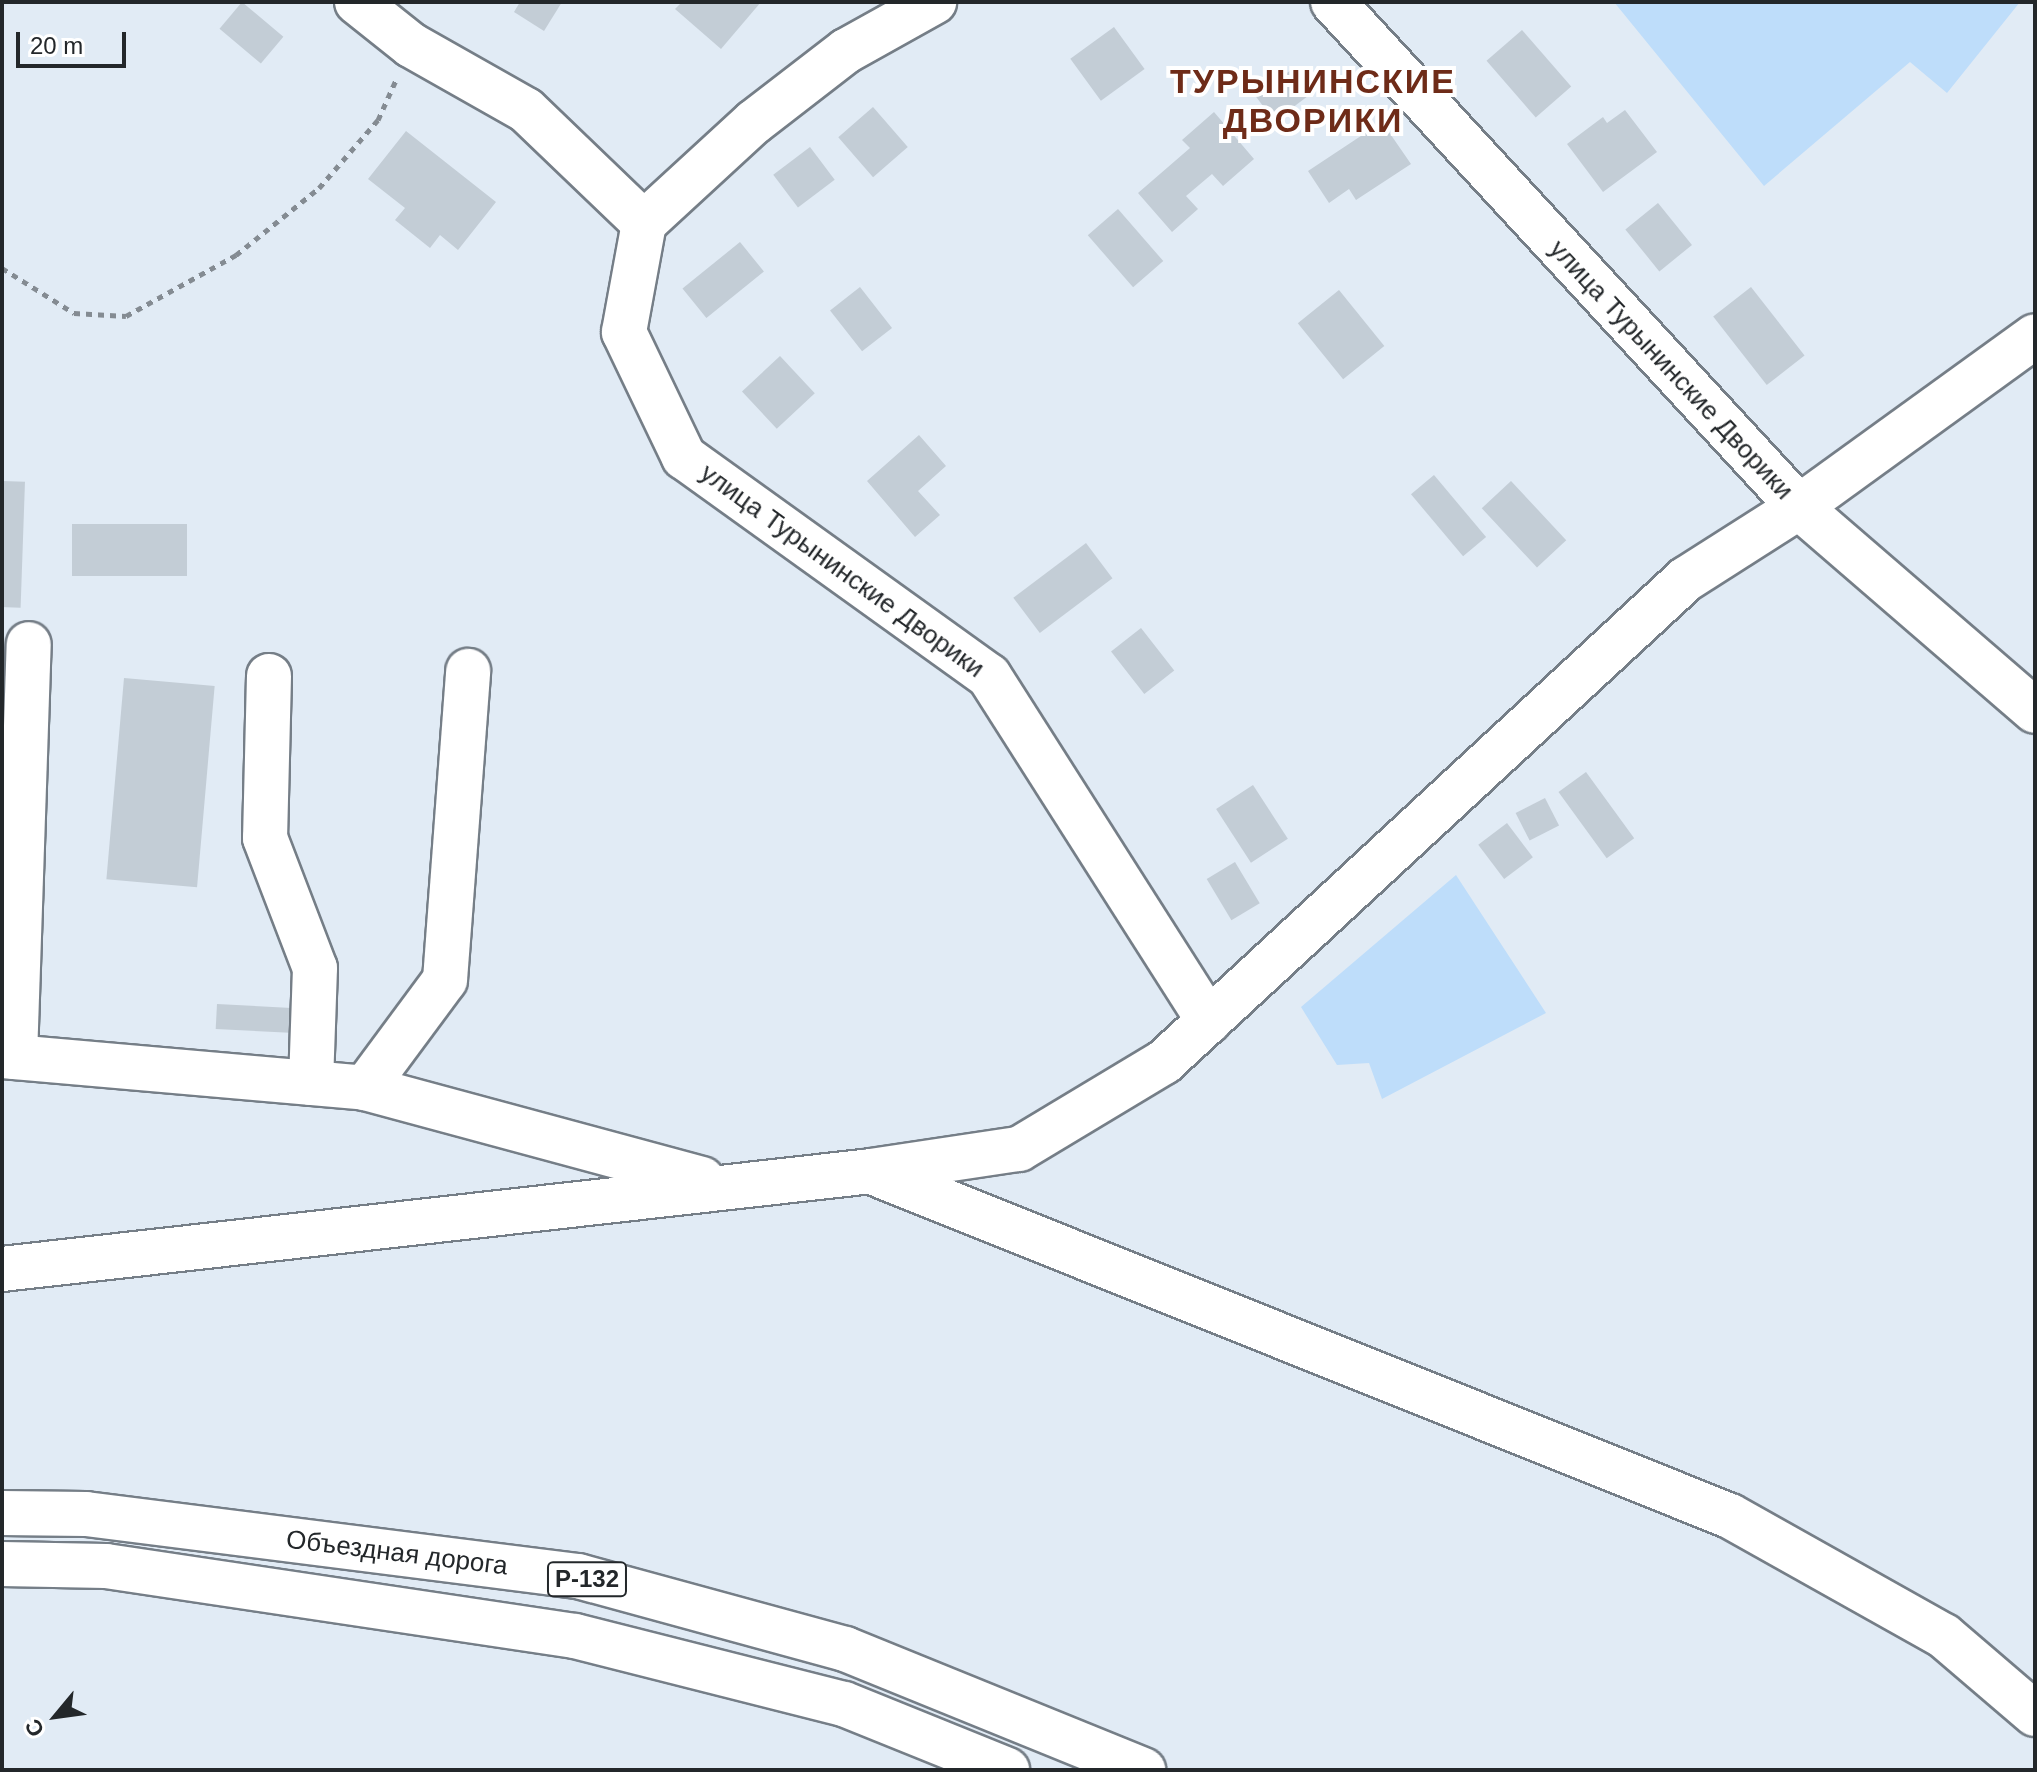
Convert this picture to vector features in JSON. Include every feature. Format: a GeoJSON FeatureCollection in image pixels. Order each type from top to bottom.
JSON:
{"type":"FeatureCollection","features":[{"type":"Feature","properties":{"kind":"main road"},"geometry":{"type":"LineString","coordinates":[[357,2],[411,45],[526,110],[644,223],[754,122],[846,51],[934,2]]}},
{"type":"Feature","properties":{"kind":"main road","name":"улица Турынинские Дворики"},"geometry":{"type":"LineString","coordinates":[[1333,2],[1799,507],[2035,711]]}},
{"type":"Feature","properties":{"kind":"main road","name":"улица Турынинские Дворики"},"geometry":{"type":"LineString","coordinates":[[644,223],[624,332],[684,457],[989,676],[1209,1021]]}},
{"type":"Feature","properties":{"kind":"main road"},"geometry":{"type":"LineString","coordinates":[[2,1269],[871,1171],[1019,1149],[1164,1062],[1686,579],[1799,507],[2035,336]]}},
{"type":"Feature","properties":{"kind":"main road"},"geometry":{"type":"LineString","coordinates":[[29,644],[8,1057],[365,1088],[726,1185]]}},
{"type":"Feature","properties":{"kind":"main road"},"geometry":{"type":"LineString","coordinates":[[365,1088],[445,980],[468,671]]}},
{"type":"Feature","properties":{"kind":"main road"},"geometry":{"type":"LineString","coordinates":[[269,676],[265,838],[315,968],[311,1083]]}},
{"type":"Feature","properties":{"kind":"main road"},"geometry":{"type":"LineString","coordinates":[[871,1171],[1730,1516],[1944,1636],[2035,1714]]}},
{"type":"Feature","properties":{"kind":"main road","name":"Объездная дорога"},"geometry":{"type":"LineString","coordinates":[[2,1513],[86,1514],[578,1576],[845,1649],[1143,1770]]}},
{"type":"Feature","properties":{"kind":"main road","name":"Объездная дорога"},"geometry":{"type":"LineString","coordinates":[[2,1564],[106,1566],[575,1636],[844,1704],[1007,1770]]}},
{"type":"Feature","properties":{"kind":"path"},"geometry":{"type":"LineString","coordinates":[[2,268],[74,313],[126,316],[236,255],[319,188],[378,120],[411,45]]}},
{"type":"Feature","properties":{"kind":"shaded area"},"geometry":{"type":"Polygon","coordinates":[[[1614,2],[2020,2],[1947,93],[1910,62],[1764,186],[1614,2]]]}},
{"type":"Feature","properties":{"kind":"shaded area"},"geometry":{"type":"Polygon","coordinates":[[[1456,875],[1546,1013],[1382,1099],[1369,1063],[1337,1065],[1301,1007],[1456,875]]]}},
{"type":"Feature","properties":{"kind":"building"},"geometry":{"type":"Polygon","coordinates":[[[242,2],[283,37],[261,64],[220,29],[242,2]]]}},
{"type":"Feature","properties":{"kind":"building"},"geometry":{"type":"Polygon","coordinates":[[[520,2],[562,2],[544,31],[514,12],[520,2]]]}},
{"type":"Feature","properties":{"kind":"building"},"geometry":{"type":"Polygon","coordinates":[[[682,2],[761,2],[721,49],[675,9],[682,2]]]}},
{"type":"Feature","properties":{"kind":"building"},"geometry":{"type":"Polygon","coordinates":[[[1114,27],[1145,69],[1101,101],[1070,59],[1114,27]]]}},
{"type":"Feature","properties":{"kind":"building"},"geometry":{"type":"Polygon","coordinates":[[[1522,30],[1571,87],[1536,117],[1487,61],[1522,30]]]}},
{"type":"Feature","properties":{"kind":"building"},"geometry":{"type":"Polygon","coordinates":[[[1291,70],[1310,95],[1275,121],[1256,96],[1291,70]]]}},
{"type":"Feature","properties":{"kind":"building"},"geometry":{"type":"Polygon","coordinates":[[[873,107],[908,147],[873,177],[838,137],[873,107]]]}},
{"type":"Feature","properties":{"kind":"building"},"geometry":{"type":"Polygon","coordinates":[[[1625,110],[1657,152],[1603,192],[1567,144],[1603,117],[1607,123],[1625,110]]]}},
{"type":"Feature","properties":{"kind":"building"},"geometry":{"type":"Polygon","coordinates":[[[1214,112],[1254,159],[1223,186],[1212,174],[1186,196],[1198,209],[1172,232],[1138,193],[1190,148],[1182,140],[1214,112]]]}},
{"type":"Feature","properties":{"kind":"building"},"geometry":{"type":"Polygon","coordinates":[[[1382,122],[1411,164],[1356,200],[1349,189],[1329,203],[1308,171],[1382,122]]]}},
{"type":"Feature","properties":{"kind":"building"},"geometry":{"type":"Polygon","coordinates":[[[406,131],[496,202],[458,250],[440,235],[430,248],[395,220],[405,208],[368,179],[406,131]]]}},
{"type":"Feature","properties":{"kind":"building"},"geometry":{"type":"Polygon","coordinates":[[[810,147],[835,180],[798,207],[773,175],[810,147]]]}},
{"type":"Feature","properties":{"kind":"building"},"geometry":{"type":"Polygon","coordinates":[[[1658,203],[1692,245],[1659,271],[1625,229],[1658,203]]]}},
{"type":"Feature","properties":{"kind":"building"},"geometry":{"type":"Polygon","coordinates":[[[1118,209],[1163,261],[1133,287],[1088,235],[1118,209]]]}},
{"type":"Feature","properties":{"kind":"building"},"geometry":{"type":"Polygon","coordinates":[[[740,242],[764,272],[706,318],[682,289],[740,242]]]}},
{"type":"Feature","properties":{"kind":"building"},"geometry":{"type":"Polygon","coordinates":[[[860,287],[892,328],[862,351],[830,310],[860,287]]]}},
{"type":"Feature","properties":{"kind":"building"},"geometry":{"type":"Polygon","coordinates":[[[1751,287],[1805,356],[1767,385],[1713,317],[1751,287]]]}},
{"type":"Feature","properties":{"kind":"building"},"geometry":{"type":"Polygon","coordinates":[[[1339,290],[1384,346],[1343,379],[1298,323],[1339,290]]]}},
{"type":"Feature","properties":{"kind":"building"},"geometry":{"type":"Polygon","coordinates":[[[780,356],[815,393],[777,429],[742,391],[780,356]]]}},
{"type":"Feature","properties":{"kind":"building"},"geometry":{"type":"Polygon","coordinates":[[[919,435],[946,466],[918,491],[940,515],[915,537],[867,481],[919,435]]]}},
{"type":"Feature","properties":{"kind":"building"},"geometry":{"type":"Polygon","coordinates":[[[1434,475],[1486,537],[1463,556],[1411,494],[1434,475]]]}},
{"type":"Feature","properties":{"kind":"building"},"geometry":{"type":"Polygon","coordinates":[[[2,481],[25,482],[21,608],[2,607],[2,481]]]}},
{"type":"Feature","properties":{"kind":"building"},"geometry":{"type":"Polygon","coordinates":[[[1511,481],[1566,540],[1537,568],[1482,508],[1511,481]]]}},
{"type":"Feature","properties":{"kind":"building"},"geometry":{"type":"Polygon","coordinates":[[[72,524],[187,524],[187,576],[72,576],[72,524]]]}},
{"type":"Feature","properties":{"kind":"building"},"geometry":{"type":"Polygon","coordinates":[[[1086,543],[1112,578],[1040,633],[1013,598],[1086,543]]]}},
{"type":"Feature","properties":{"kind":"building"},"geometry":{"type":"Polygon","coordinates":[[[1141,628],[1174,671],[1144,694],[1111,651],[1141,628]]]}},
{"type":"Feature","properties":{"kind":"building"},"geometry":{"type":"Polygon","coordinates":[[[124,678],[215,686],[197,887],[106,879],[124,678]]]}},
{"type":"Feature","properties":{"kind":"building"},"geometry":{"type":"Polygon","coordinates":[[[1586,772],[1634,838],[1607,858],[1558,792],[1586,772]]]}},
{"type":"Feature","properties":{"kind":"building"},"geometry":{"type":"Polygon","coordinates":[[[1253,785],[1288,839],[1251,863],[1216,809],[1253,785]]]}},
{"type":"Feature","properties":{"kind":"building"},"geometry":{"type":"Polygon","coordinates":[[[1545,798],[1559,826],[1530,841],[1516,813],[1545,798]]]}},
{"type":"Feature","properties":{"kind":"building"},"geometry":{"type":"Polygon","coordinates":[[[1507,823],[1533,857],[1504,879],[1478,845],[1507,823]]]}},
{"type":"Feature","properties":{"kind":"building"},"geometry":{"type":"Polygon","coordinates":[[[1235,862],[1260,903],[1231,920],[1207,879],[1235,862]]]}},
{"type":"Feature","properties":{"kind":"building"},"geometry":{"type":"Polygon","coordinates":[[[217,1004],[301,1008],[300,1033],[216,1029],[217,1004]]]}},
{"type":"Feature","properties":{"kind":"district","name":"ТУРЫНИНСКИЕ ДВОРИКИ"},"geometry":{"type":"Point","coordinates":[1313,100]}}]}
